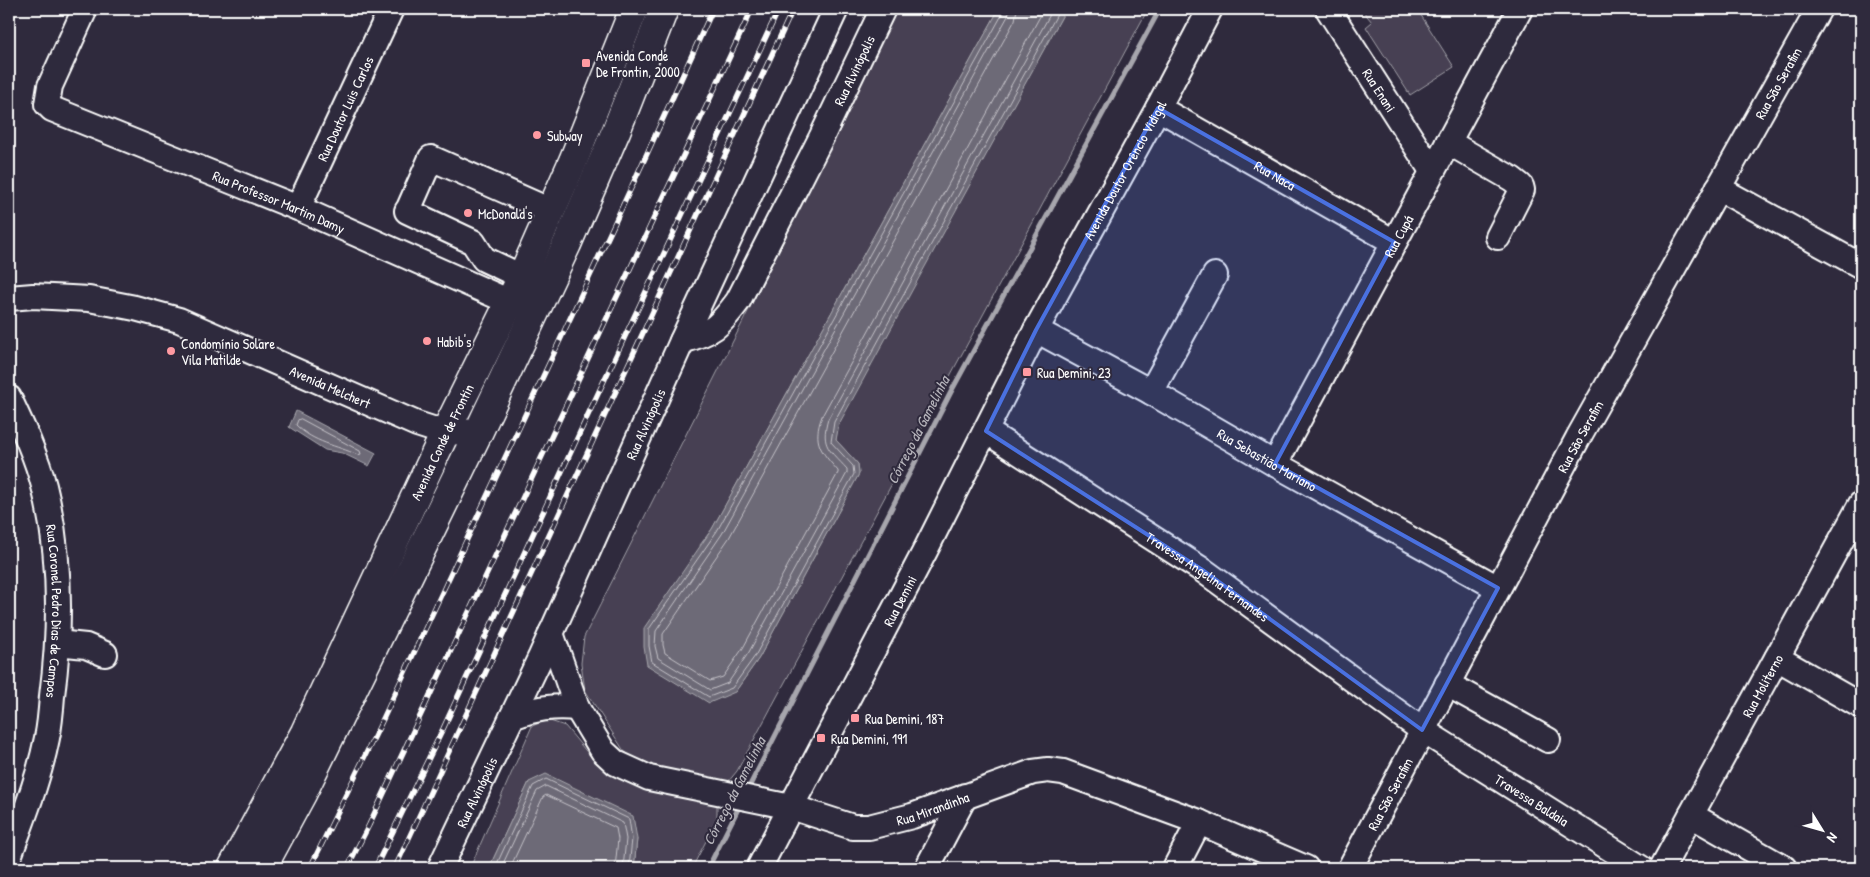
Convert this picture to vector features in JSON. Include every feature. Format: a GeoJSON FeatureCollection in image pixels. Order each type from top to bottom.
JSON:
{"type":"FeatureCollection","features":[{"type":"Feature","properties":{"kind":"highway","name":"Avenida Conde de Frontin"},"geometry":{"type":"LineString","coordinates":[[232,868],[305,732],[445,433],[522,277],[552,211],[634,9]]}},
{"type":"Feature","properties":{"kind":"highway","name":"Avenida Conde de Frontin"},"geometry":{"type":"LineString","coordinates":[[262,868],[302,794],[479,431],[567,244],[616,131],[664,9]]}},
{"type":"Feature","properties":{"kind":"street","name":"Rua Professor Martim Damy"},"geometry":{"type":"LineString","coordinates":[[86,9],[50,86],[48,104],[60,114],[298,208],[510,302]]}},
{"type":"Feature","properties":{"kind":"street","name":"Rua Doutor Luis Carlos"},"geometry":{"type":"LineString","coordinates":[[298,208],[391,9]]}},
{"type":"Feature","properties":{"kind":"street"},"geometry":{"type":"LineString","coordinates":[[682,341],[836,9]]}},
{"type":"Feature","properties":{"kind":"street","name":"Rua Alvinópolis"},"geometry":{"type":"LineString","coordinates":[[440,868],[551,633],[682,341],[707,334],[724,320],[738,301],[822,138],[883,9]]}},
{"type":"Feature","properties":{"kind":"street","name":"Avenida Doutor Orêncio Vidigal"},"geometry":{"type":"LineString","coordinates":[[1036,330],[1210,9]]}},
{"type":"Feature","properties":{"kind":"street","name":"Rua Enani"},"geometry":{"type":"LineString","coordinates":[[1328,9],[1432,171]]}},
{"type":"Feature","properties":{"kind":"street","name":"Rua Cupá"},"geometry":{"type":"LineString","coordinates":[[1274,464],[1520,9]]}},
{"type":"Feature","properties":{"kind":"street","name":"Rua São Serafim"},"geometry":{"type":"LineString","coordinates":[[1350,868],[1578,438],[1819,9]]}},
{"type":"Feature","properties":{"kind":"street","name":"Rua Naca"},"geometry":{"type":"LineString","coordinates":[[1158,108],[1394,242]]}},
{"type":"Feature","properties":{"kind":"street"},"geometry":{"type":"LineString","coordinates":[[1448,142],[1521,186],[1522,190],[1498,237]]}},
{"type":"Feature","properties":{"kind":"street"},"geometry":{"type":"LineString","coordinates":[[522,277],[484,259],[473,242],[407,212],[431,158],[552,211]]}},
{"type":"Feature","properties":{"kind":"street"},"geometry":{"type":"LineString","coordinates":[[1718,188],[1861,266]]}},
{"type":"Feature","properties":{"kind":"street"},"geometry":{"type":"LineString","coordinates":[[1151,392],[1215,275]]}},
{"type":"Feature","properties":{"kind":"street","name":"Avenida Melchert"},"geometry":{"type":"LineString","coordinates":[[9,298],[33,296],[89,299],[135,308],[179,320],[417,424],[445,433],[479,431]]}},
{"type":"Feature","properties":{"kind":"street","name":"Rua Sebastião Mariano"},"geometry":{"type":"LineString","coordinates":[[1036,330],[1151,392],[1274,464],[1498,588]]}},
{"type":"Feature","properties":{"kind":"street","name":"Rua Demini"},"geometry":{"type":"LineString","coordinates":[[760,868],[986,431],[1036,330]]}},
{"type":"Feature","properties":{"kind":"street","name":"Rua Coronel Pedro Dias de Campos"},"geometry":{"type":"LineString","coordinates":[[9,398],[32,450],[44,486],[55,546],[59,609],[55,675],[47,738],[32,794],[9,857]]}},
{"type":"Feature","properties":{"kind":"street","name":"Travessa Angelina Fernandes"},"geometry":{"type":"LineString","coordinates":[[986,431],[1204,572],[1422,730]]}},
{"type":"Feature","properties":{"kind":"street","name":"Rua Moliterno"},"geometry":{"type":"LineString","coordinates":[[1662,868],[1777,658],[1859,514]]}},
{"type":"Feature","properties":{"kind":"street","name":"Rua Mirandinha"},"geometry":{"type":"LineString","coordinates":[[551,633],[577,708],[603,751],[616,763],[649,778],[791,807],[853,827],[869,827],[912,816],[1032,772],[1048,770],[1078,776],[1199,822],[1306,868]]}},
{"type":"Feature","properties":{"kind":"street"},"geometry":{"type":"LineString","coordinates":[[57,643],[86,646],[105,654]]}},
{"type":"Feature","properties":{"kind":"street"},"geometry":{"type":"LineString","coordinates":[[1777,658],[1861,706]]}},
{"type":"Feature","properties":{"kind":"street"},"geometry":{"type":"LineString","coordinates":[[1446,684],[1548,740]]}},
{"type":"Feature","properties":{"kind":"street"},"geometry":{"type":"LineString","coordinates":[[512,717],[538,708],[553,706],[577,708]]}},
{"type":"Feature","properties":{"kind":"street","name":"Travessa Baldaia"},"geometry":{"type":"LineString","coordinates":[[1422,730],[1641,868]]}},
{"type":"Feature","properties":{"kind":"street"},"geometry":{"type":"LineString","coordinates":[[927,868],[964,796]]}},
{"type":"Feature","properties":{"kind":"street"},"geometry":{"type":"LineString","coordinates":[[1691,815],[1784,868]]}},
{"type":"Feature","properties":{"kind":"street"},"geometry":{"type":"LineString","coordinates":[[1175,868],[1199,822]]}},
{"type":"Feature","properties":{"kind":"highlighted area"},"geometry":{"type":"Polygon","coordinates":[[[1158,108],[1394,242],[1275,464],[1498,588],[1422,730],[1204,571],[986,431],[1036,330],[1158,108]]]}},
{"type":"Feature","properties":{"kind":"shaded area"},"geometry":{"type":"Polygon","coordinates":[[[896,9],[999,9],[712,529],[700,545],[735,692],[759,658],[859,474],[858,464],[836,440],[838,424],[1066,9],[1148,9],[737,771],[728,782],[642,764],[624,751],[585,690],[581,663],[584,637],[795,218],[896,9]]]}},
{"type":"Feature","properties":{"kind":"shaded area"},"geometry":{"type":"Polygon","coordinates":[[[1364,9],[1417,9],[1454,67],[1410,95],[1366,27],[1372,22],[1363,11],[1364,9]]]}},
{"type":"Feature","properties":{"kind":"shaded area"},"geometry":{"type":"Polygon","coordinates":[[[547,720],[565,726],[596,763],[626,782],[649,791],[717,802],[717,820],[692,868],[634,868],[637,839],[529,782],[489,868],[470,868],[532,726],[547,720]]]}},
{"type":"Feature","properties":{"kind":"water"},"geometry":{"type":"Polygon","coordinates":[[[999,9],[1066,9],[839,424],[836,440],[858,464],[859,474],[759,658],[735,692],[709,703],[647,665],[644,647],[644,628],[712,529],[999,9]]]}},
{"type":"Feature","properties":{"kind":"water"},"geometry":{"type":"Polygon","coordinates":[[[296,411],[376,453],[369,466],[342,453],[325,450],[289,427],[296,411]]]}},
{"type":"Feature","properties":{"kind":"water"},"geometry":{"type":"Polygon","coordinates":[[[546,774],[633,816],[637,839],[634,868],[489,868],[529,782],[546,774]]]}},
{"type":"Feature","properties":{"kind":"waterway","name":"Córrego da Gamelinha"},"geometry":{"type":"LineString","coordinates":[[747,791],[952,390],[1160,9]]}},
{"type":"Feature","properties":{"kind":"waterway","name":"Córrego da Gamelinha"},"geometry":{"type":"LineString","coordinates":[[708,868],[741,803]]}},
{"type":"Feature","properties":{"kind":"railway"},"geometry":{"type":"LineString","coordinates":[[310,868],[383,719],[713,9]]}},
{"type":"Feature","properties":{"kind":"railway"},"geometry":{"type":"LineString","coordinates":[[347,868],[369,825],[752,9]]}},
{"type":"Feature","properties":{"kind":"railway"},"geometry":{"type":"LineString","coordinates":[[375,868],[443,729],[779,9]]}},
{"type":"Feature","properties":{"kind":"railway"},"geometry":{"type":"LineString","coordinates":[[395,868],[793,9]]}},
{"type":"Feature","properties":{"kind":"place","name":"Avenida Conde De Frontin, 2000"},"geometry":{"type":"Point","coordinates":[586,63]}},
{"type":"Feature","properties":{"kind":"place","name":"Subway"},"geometry":{"type":"Point","coordinates":[537,135]}},
{"type":"Feature","properties":{"kind":"place","name":"McDonald's"},"geometry":{"type":"Point","coordinates":[468,213]}},
{"type":"Feature","properties":{"kind":"place","name":"Habib's"},"geometry":{"type":"Point","coordinates":[427,341]}},
{"type":"Feature","properties":{"kind":"place","name":"Condomínio Solare Vila Matilde"},"geometry":{"type":"Point","coordinates":[171,351]}},
{"type":"Feature","properties":{"kind":"place","name":"Rua Demini, 23"},"geometry":{"type":"Point","coordinates":[1027,372]}},
{"type":"Feature","properties":{"kind":"place","name":"Rua Demini, 187"},"geometry":{"type":"Point","coordinates":[855,718]}},
{"type":"Feature","properties":{"kind":"place","name":"Rua Demini, 191"},"geometry":{"type":"Point","coordinates":[821,738]}}]}
